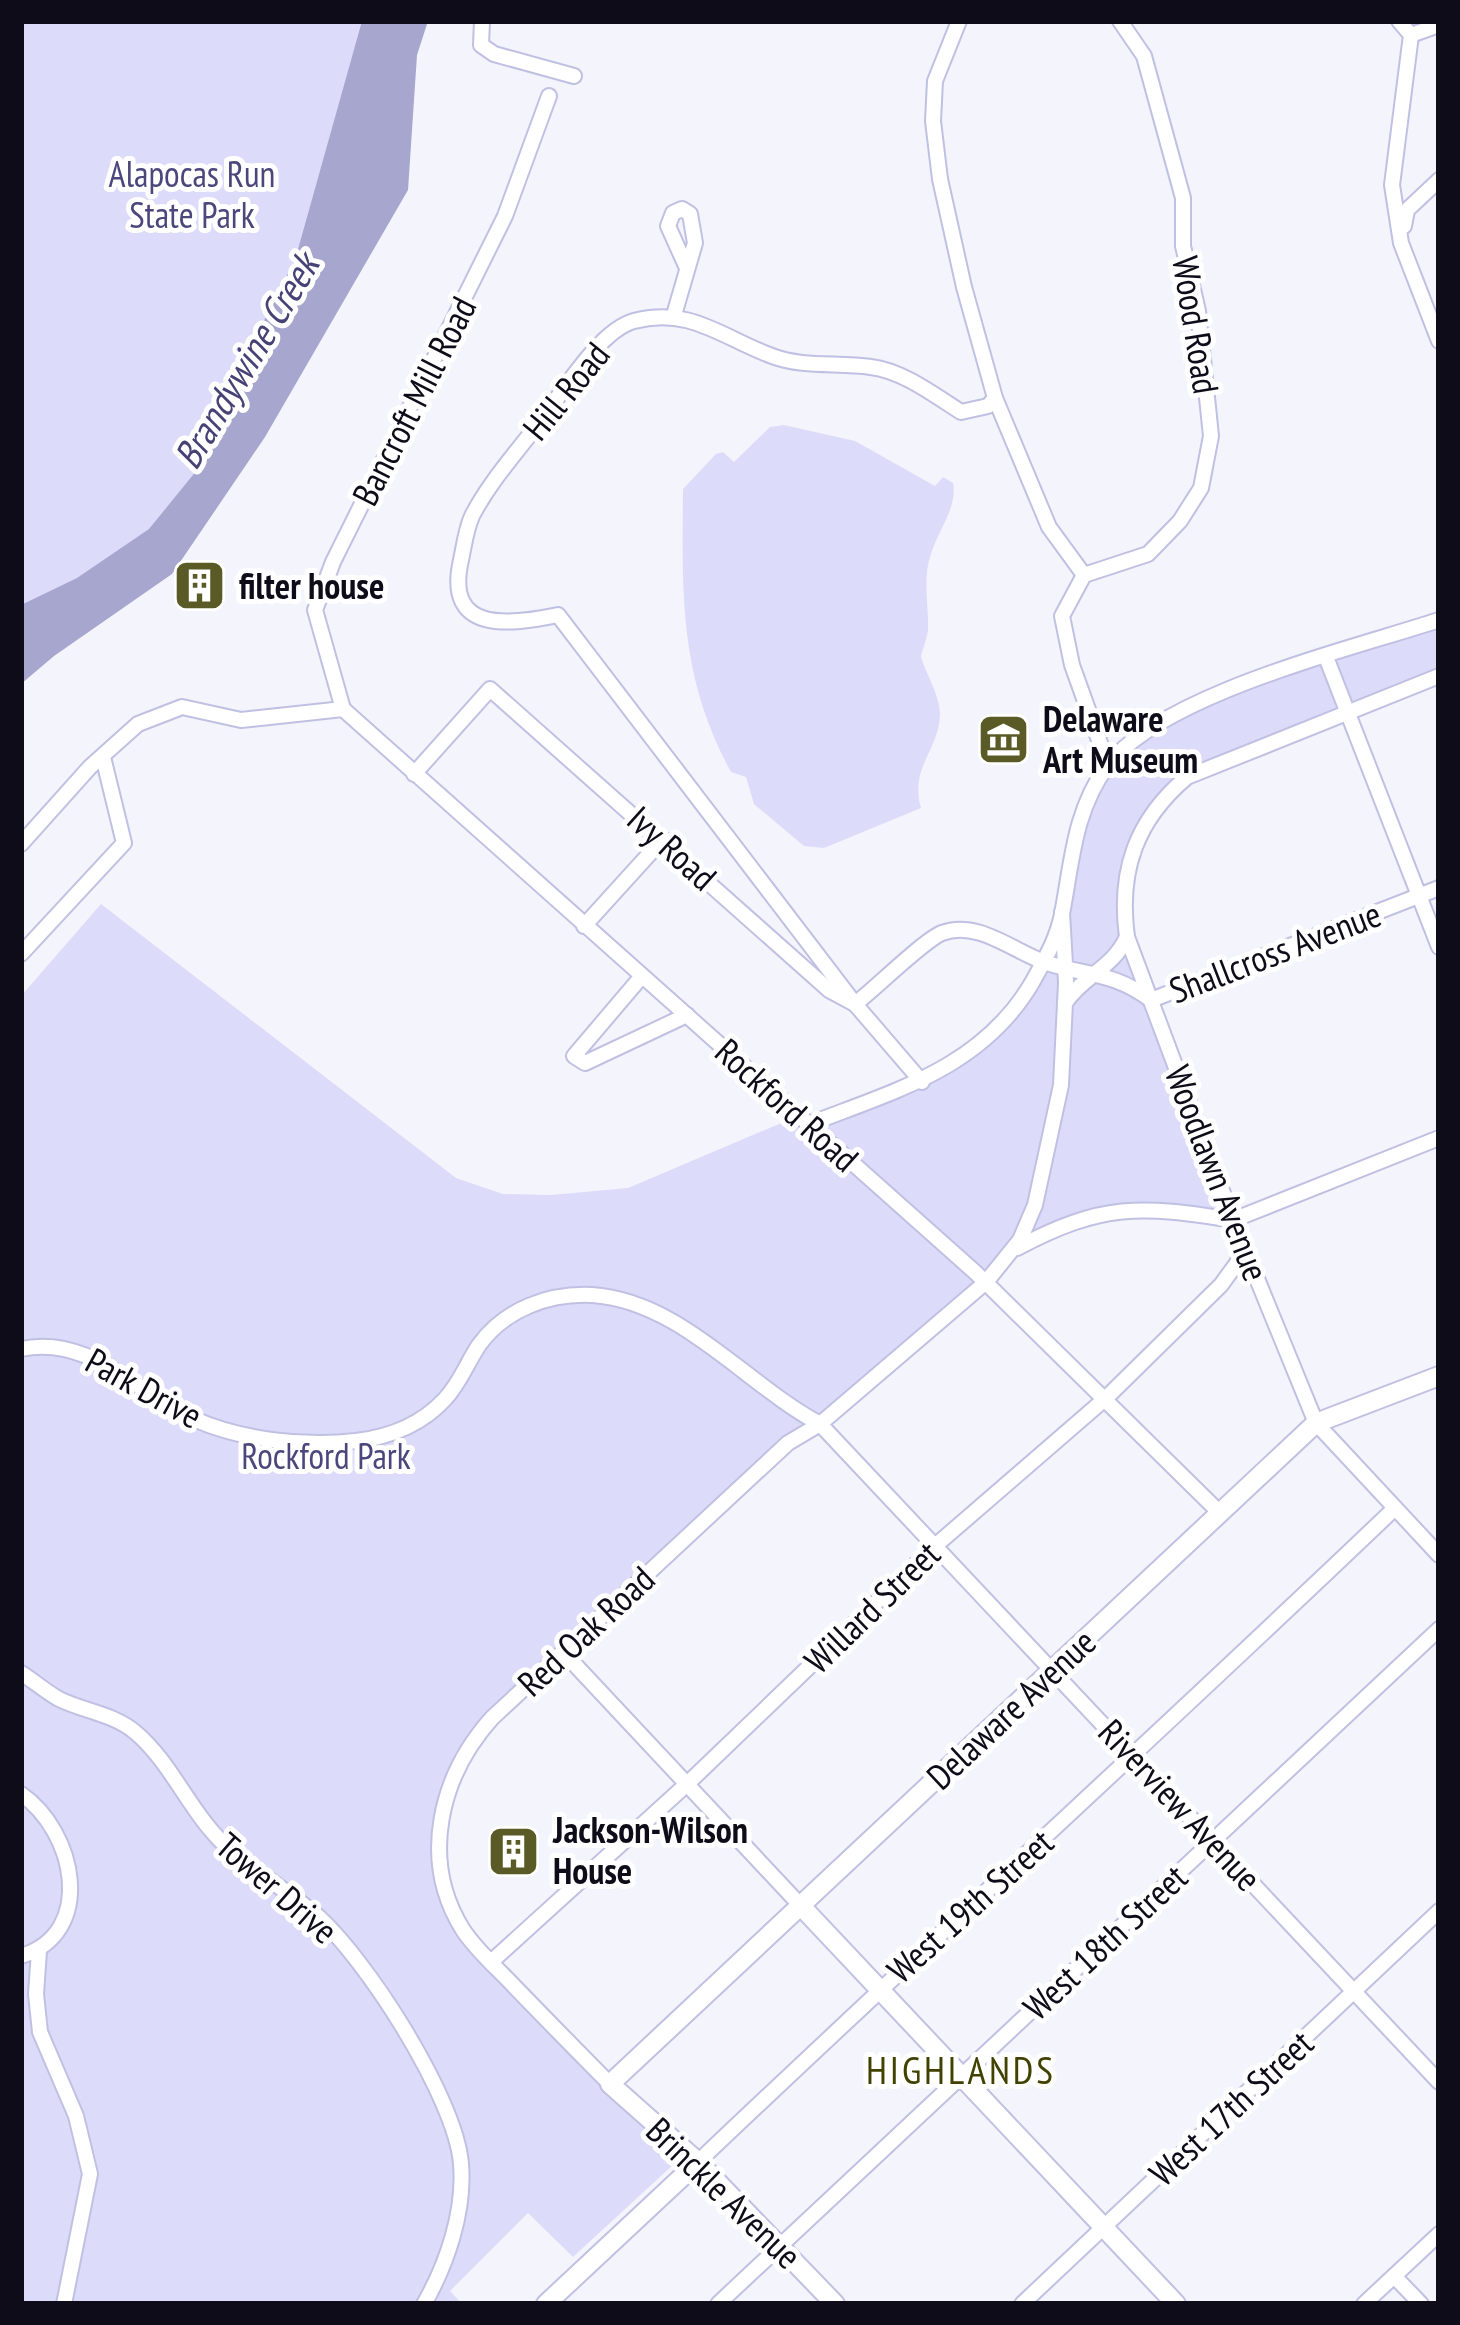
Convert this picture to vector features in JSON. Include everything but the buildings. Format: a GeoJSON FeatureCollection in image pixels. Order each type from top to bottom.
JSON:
{"type":"FeatureCollection","features":[{"type":"Feature","properties":{"kind":"street"},"geometry":{"type":"LineString","coordinates":[[482,21],[481,45],[494,54],[574,76]]}},
{"type":"Feature","properties":{"kind":"street"},"geometry":{"type":"LineString","coordinates":[[959,21],[935,81],[933,121],[940,179],[994,398],[1049,527],[1084,574],[1062,616],[1072,665],[1108,765]]}},
{"type":"Feature","properties":{"kind":"street","name":"Wood Road"},"geometry":{"type":"LineString","coordinates":[[1084,574],[1148,554],[1180,521],[1201,488],[1211,436],[1198,311],[1183,246],[1183,198],[1144,56],[1120,21]]}},
{"type":"Feature","properties":{"kind":"street"},"geometry":{"type":"LineString","coordinates":[[1399,21],[1411,35],[1392,185],[1401,243],[1439,341]]}},
{"type":"Feature","properties":{"kind":"street"},"geometry":{"type":"LineString","coordinates":[[1411,35],[1439,25]]}},
{"type":"Feature","properties":{"kind":"street","name":"Bancroft Mill Road"},"geometry":{"type":"LineString","coordinates":[[344,709],[315,610],[333,562],[505,216],[549,96]]}},
{"type":"Feature","properties":{"kind":"street"},"geometry":{"type":"LineString","coordinates":[[1401,243],[1407,210],[1439,180]]}},
{"type":"Feature","properties":{"kind":"street"},"geometry":{"type":"LineString","coordinates":[[686,266],[674,316],[711,326],[772,356],[800,363],[874,367],[961,412],[988,406],[994,398]]}},
{"type":"Feature","properties":{"kind":"street","name":"Hill Road"},"geometry":{"type":"LineString","coordinates":[[674,316],[628,322],[589,358],[486,492],[470,521],[458,574],[460,596],[472,614],[500,624],[558,615],[855,1004]]}},
{"type":"Feature","properties":{"kind":"street"},"geometry":{"type":"LineString","coordinates":[[807,1125],[922,1082],[993,1033],[1028,989],[1056,938],[1079,819],[1108,765],[1164,718],[1223,692],[1439,620]]}},
{"type":"Feature","properties":{"kind":"street"},"geometry":{"type":"LineString","coordinates":[[1326,657],[1439,946]]}},
{"type":"Feature","properties":{"kind":"street","name":"Woodlawn Avenue"},"geometry":{"type":"LineString","coordinates":[[1439,676],[1202,770],[1159,803],[1138,834],[1124,882],[1126,937],[1316,1424],[1439,1556]]}},
{"type":"Feature","properties":{"kind":"street","name":"Ivy Road"},"geometry":{"type":"LineString","coordinates":[[415,774],[490,689],[829,990],[855,1004]]}},
{"type":"Feature","properties":{"kind":"street"},"geometry":{"type":"LineString","coordinates":[[21,844],[138,724],[182,707],[241,720],[344,709]]}},
{"type":"Feature","properties":{"kind":"street","name":"Rockford Road"},"geometry":{"type":"LineString","coordinates":[[344,709],[986,1282],[1220,1514]]}},
{"type":"Feature","properties":{"kind":"street"},"geometry":{"type":"LineString","coordinates":[[21,954],[124,843],[103,757]]}},
{"type":"Feature","properties":{"kind":"street"},"geometry":{"type":"LineString","coordinates":[[584,926],[663,839]]}},
{"type":"Feature","properties":{"kind":"street","name":"Shallcross Avenue"},"geometry":{"type":"LineString","coordinates":[[855,1004],[938,934],[958,928],[1044,962],[1115,977],[1151,1000],[1439,888]]}},
{"type":"Feature","properties":{"kind":"street","name":"Red Oak Road"},"geometry":{"type":"LineString","coordinates":[[610,2084],[465,1933],[445,1887],[440,1834],[444,1799],[458,1764],[481,1730],[788,1443],[820,1424],[986,1282],[1012,1251],[1035,1204],[1052,1140],[1065,1004],[1062,912]]}},
{"type":"Feature","properties":{"kind":"street"},"geometry":{"type":"LineString","coordinates":[[1065,1004],[1075,989],[1113,962],[1126,937]]}},
{"type":"Feature","properties":{"kind":"street"},"geometry":{"type":"LineString","coordinates":[[642,976],[574,1056],[585,1063],[687,1015]]}},
{"type":"Feature","properties":{"kind":"street"},"geometry":{"type":"LineString","coordinates":[[855,1004],[922,1082]]}},
{"type":"Feature","properties":{"kind":"street"},"geometry":{"type":"LineString","coordinates":[[1233,1220],[1439,1138]]}},
{"type":"Feature","properties":{"kind":"street","name":"Red Oak Road"},"geometry":{"type":"LineString","coordinates":[[1012,1251],[1076,1220],[1113,1210],[1179,1211],[1233,1220]]}},
{"type":"Feature","properties":{"kind":"street","name":"Willard Street"},"geometry":{"type":"LineString","coordinates":[[491,1962],[687,1784],[935,1546],[1106,1398],[1221,1285],[1244,1246]]}},
{"type":"Feature","properties":{"kind":"street","name":"Park Drive"},"geometry":{"type":"LineString","coordinates":[[21,1349],[57,1346],[90,1355],[185,1414],[213,1426],[297,1442],[350,1442],[400,1430],[438,1406],[457,1385],[480,1345],[505,1319],[553,1298],[590,1295],[657,1312],[783,1404],[820,1424]]}},
{"type":"Feature","properties":{"kind":"street","name":"Delaware Avenue"},"geometry":{"type":"LineString","coordinates":[[610,2084],[1316,1424],[1439,1376]]}},
{"type":"Feature","properties":{"kind":"street","name":"Riverview Avenue"},"geometry":{"type":"LineString","coordinates":[[820,1424],[1439,2082]]}},
{"type":"Feature","properties":{"kind":"street","name":"West 19th Street"},"geometry":{"type":"LineString","coordinates":[[546,2304],[1135,1757],[1395,1508]]}},
{"type":"Feature","properties":{"kind":"street","name":"West 18th Street"},"geometry":{"type":"LineString","coordinates":[[718,2304],[1439,1629]]}},
{"type":"Feature","properties":{"kind":"street"},"geometry":{"type":"LineString","coordinates":[[563,1653],[1176,2304]]}},
{"type":"Feature","properties":{"kind":"street","name":"Tower Drive"},"geometry":{"type":"LineString","coordinates":[[21,1673],[60,1699],[138,1734],[200,1819],[226,1846],[316,1915],[364,1966],[390,2004],[445,2109],[461,2164],[456,2223],[424,2304]]}},
{"type":"Feature","properties":{"kind":"street"},"geometry":{"type":"LineString","coordinates":[[21,1795],[49,1822],[71,1881],[68,1915],[51,1942],[39,1952],[21,1956]]}},
{"type":"Feature","properties":{"kind":"street","name":"West 17th Street"},"geometry":{"type":"LineString","coordinates":[[1022,2304],[1439,1911]]}},
{"type":"Feature","properties":{"kind":"street"},"geometry":{"type":"LineString","coordinates":[[39,1952],[40,2032],[76,2116],[90,2174],[64,2304]]}},
{"type":"Feature","properties":{"kind":"street","name":"Brinckle Avenue"},"geometry":{"type":"LineString","coordinates":[[610,2084],[698,2162],[835,2304]]}},
{"type":"Feature","properties":{"kind":"street"},"geometry":{"type":"LineString","coordinates":[[1364,2304],[1439,2234]]}},
{"type":"Feature","properties":{"kind":"street"},"geometry":{"type":"LineString","coordinates":[[1394,2276],[1421,2304]]}},
{"type":"Feature","properties":{"kind":"green space","name":"Alapocas Run State Park"},"geometry":{"type":"Polygon","coordinates":[[[21,21],[392,21],[196,524],[21,655],[21,21]]]}},
{"type":"Feature","properties":{"kind":"green space"},"geometry":{"type":"Polygon","coordinates":[[[784,425],[855,441],[935,486],[943,477],[953,483],[954,492],[928,563],[928,630],[921,657],[940,713],[919,781],[921,808],[824,848],[804,846],[754,804],[746,777],[731,772],[701,702],[687,634],[683,489],[716,454],[723,452],[734,462],[770,427],[784,425]]]}},
{"type":"Feature","properties":{"kind":"green space","name":"Rockford Park"},"geometry":{"type":"Polygon","coordinates":[[[1439,620],[1439,676],[1202,769],[1138,834],[1125,922],[1233,1220],[1129,1209],[1036,1238],[804,1431],[492,1717],[450,1781],[441,1870],[465,1933],[687,2152],[573,2257],[528,2213],[450,2291],[462,2304],[21,2304],[21,996],[101,904],[456,1178],[503,1194],[628,1188],[786,1121],[807,1125],[974,1050],[1044,962],[1064,968],[1062,912],[1094,787],[1164,718],[1439,620]]]}},
{"type":"Feature","properties":{"kind":"water","name":"Brandywine Creek"},"geometry":{"type":"Polygon","coordinates":[[[362,21],[428,21],[417,55],[408,190],[265,437],[172,574],[21,684],[21,605],[77,578],[149,529],[197,470],[225,397],[295,260],[362,21]]]}},
{"type":"Feature","properties":{"kind":"place","name":"filter house"},"geometry":{"type":"Point","coordinates":[200,586]}},
{"type":"Feature","properties":{"kind":"place","name":"Delaware Art Museum"},"geometry":{"type":"Point","coordinates":[1004,740]}},
{"type":"Feature","properties":{"kind":"place","name":"Jackson-Wilson House"},"geometry":{"type":"Point","coordinates":[514,1851]}},
{"type":"Feature","properties":{"kind":"district","name":"HIGHLANDS"},"geometry":{"type":"Point","coordinates":[961,2070]}}]}
